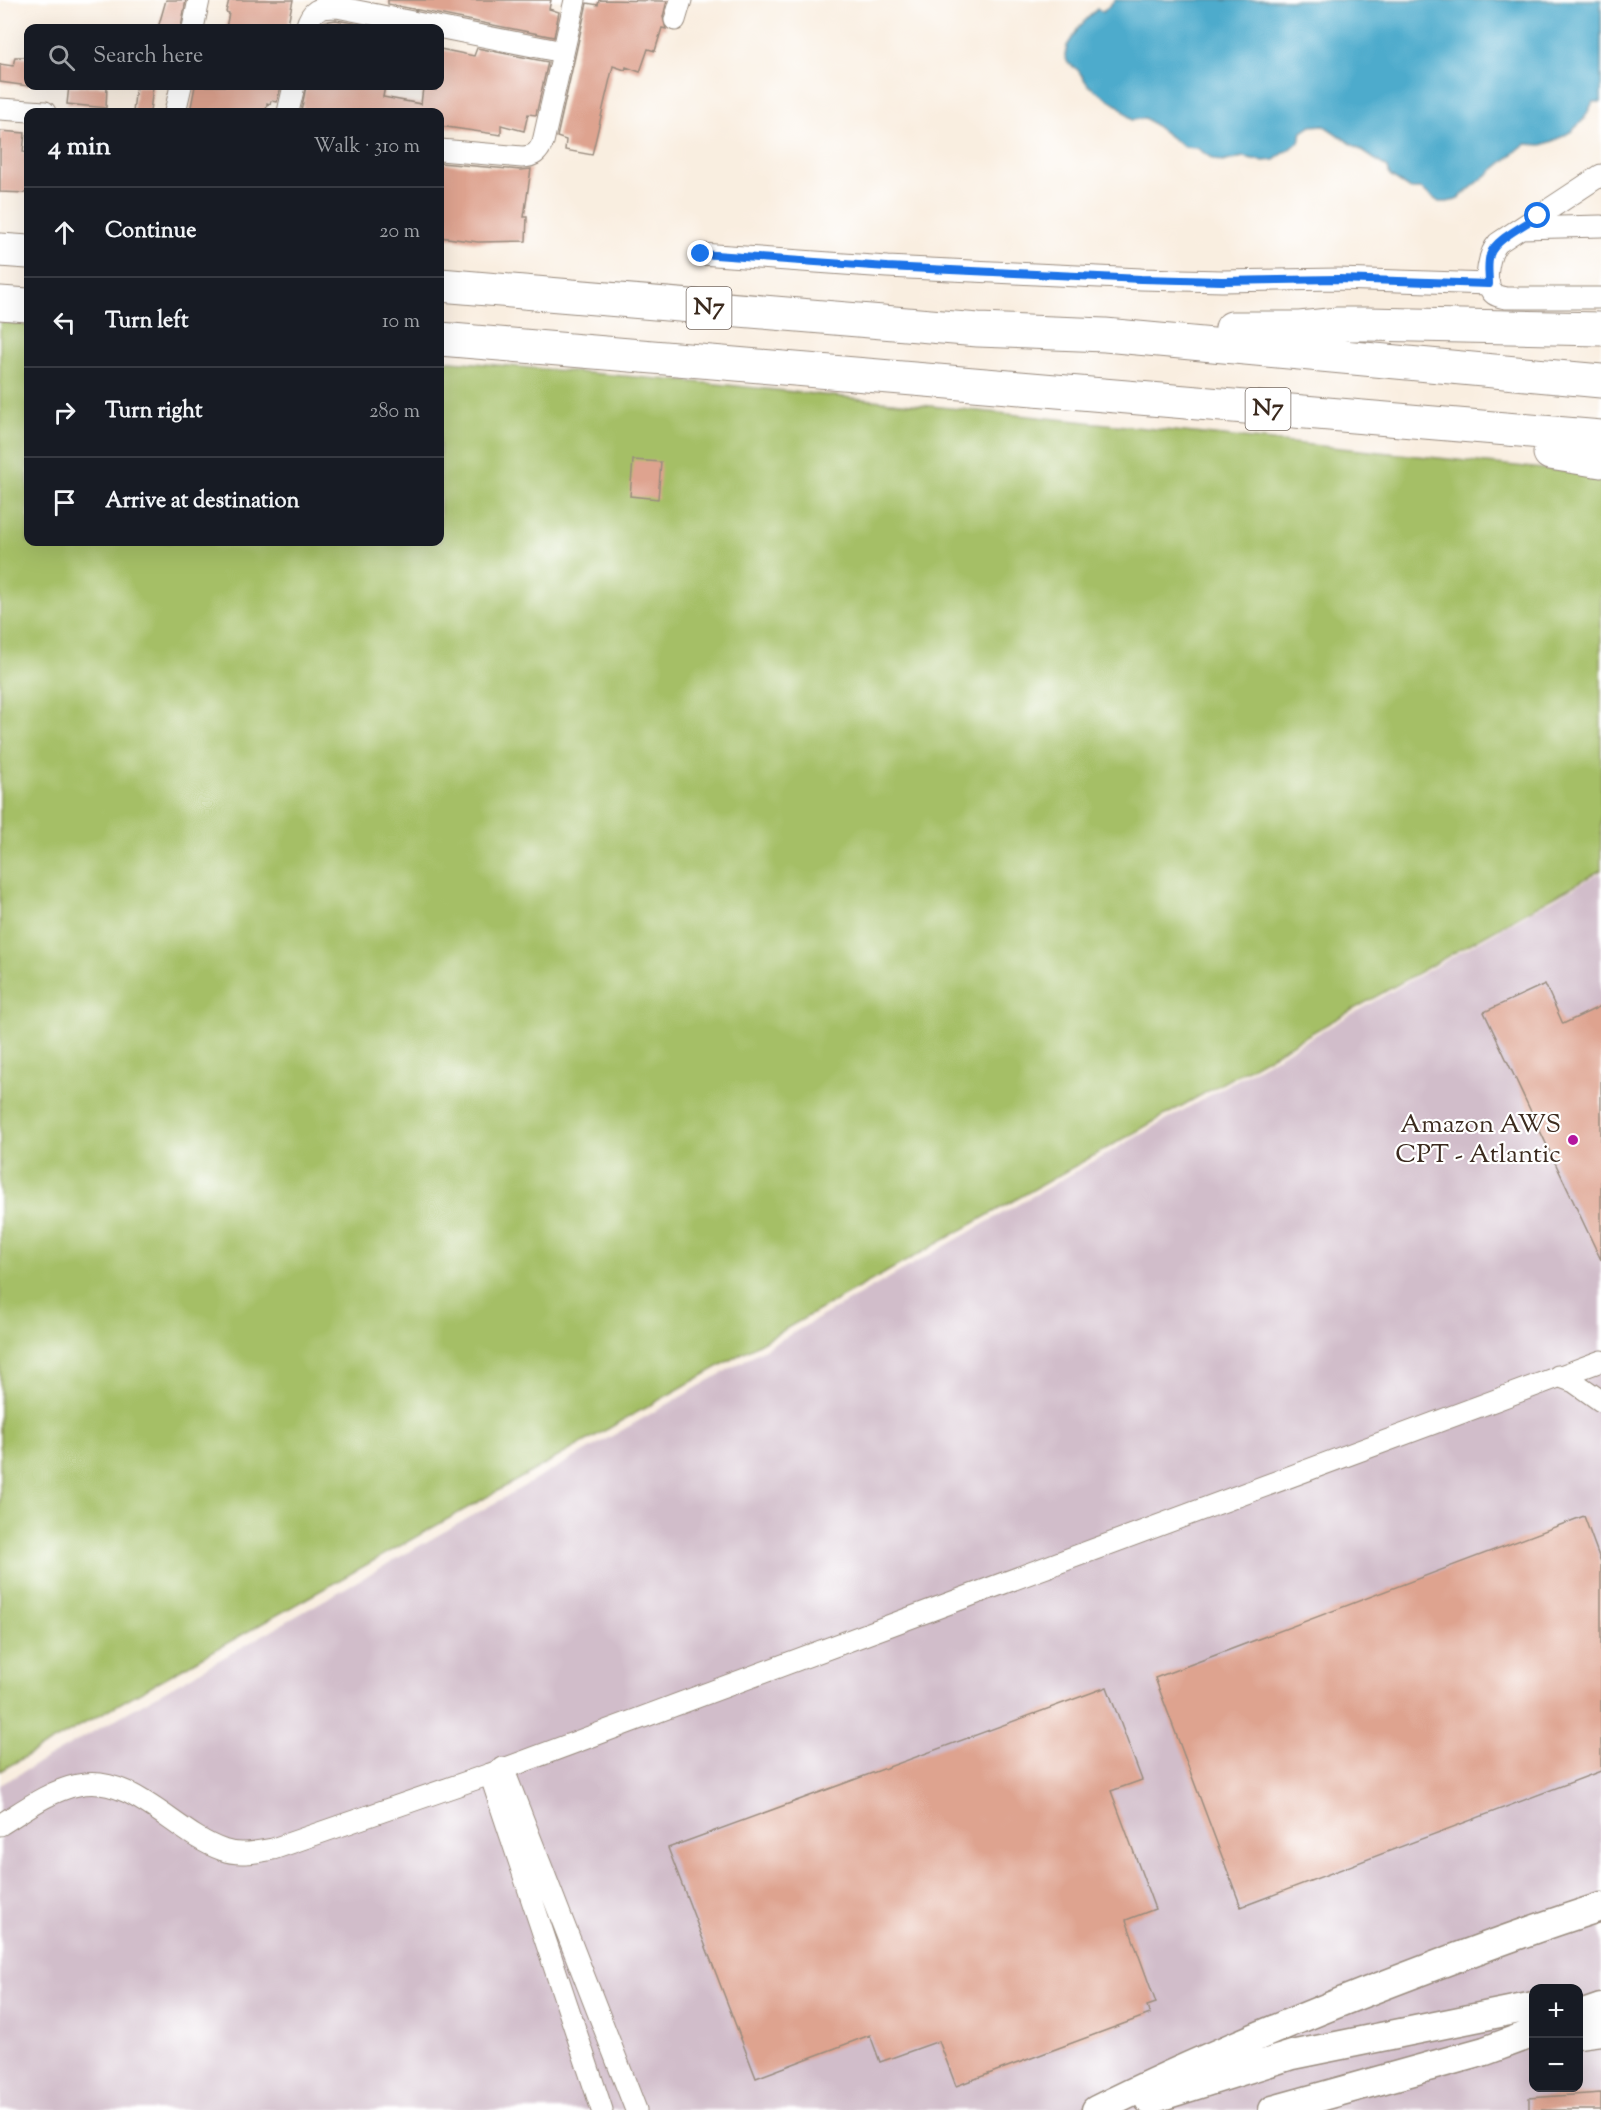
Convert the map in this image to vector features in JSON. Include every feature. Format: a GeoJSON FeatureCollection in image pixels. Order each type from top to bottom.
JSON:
{"type":"FeatureCollection","features":[{"type":"Feature","properties":{"kind":"highway"},"geometry":{"type":"LineString","coordinates":[[0,249],[24,252]]}},
{"type":"Feature","properties":{"kind":"highway","name":"N7"},"geometry":{"type":"LineString","coordinates":[[444,285],[978,330],[1105,335],[1601,381]]}},
{"type":"Feature","properties":{"kind":"highway"},"geometry":{"type":"LineString","coordinates":[[0,303],[24,305]]}},
{"type":"Feature","properties":{"kind":"highway"},"geometry":{"type":"LineString","coordinates":[[1105,335],[1233,328],[1300,328],[1338,324],[1601,328]]}},
{"type":"Feature","properties":{"kind":"highway","name":"N7"},"geometry":{"type":"LineString","coordinates":[[444,339],[1601,437]]}},
{"type":"Feature","properties":{"kind":"highway"},"geometry":{"type":"LineString","coordinates":[[935,380],[954,398],[1432,440],[1571,455],[1601,461]]}},
{"type":"Feature","properties":{"kind":"main road"},"geometry":{"type":"LineString","coordinates":[[1096,2110],[1214,2054],[1322,2010],[1482,1947],[1601,1907]]}},
{"type":"Feature","properties":{"kind":"main road"},"geometry":{"type":"LineString","coordinates":[[1583,1994],[1601,1990]]}},
{"type":"Feature","properties":{"kind":"main road"},"geometry":{"type":"LineString","coordinates":[[1118,2110],[1292,2055],[1529,2007]]}},
{"type":"Feature","properties":{"kind":"main road"},"geometry":{"type":"LineString","coordinates":[[1583,2014],[1601,2008]]}},
{"type":"Feature","properties":{"kind":"main road"},"geometry":{"type":"LineString","coordinates":[[1583,2033],[1601,2031]]}},
{"type":"Feature","properties":{"kind":"main road"},"geometry":{"type":"LineString","coordinates":[[1485,2051],[1529,2034]]}},
{"type":"Feature","properties":{"kind":"main road"},"geometry":{"type":"LineString","coordinates":[[1273,2110],[1485,2051],[1529,2043]]}},
{"type":"Feature","properties":{"kind":"street"},"geometry":{"type":"LineString","coordinates":[[194,24],[199,0]]}},
{"type":"Feature","properties":{"kind":"street"},"geometry":{"type":"LineString","coordinates":[[444,150],[522,157],[535,155],[543,142],[575,0]]}},
{"type":"Feature","properties":{"kind":"street"},"geometry":{"type":"LineString","coordinates":[[311,19],[326,7],[337,7],[422,24]]}},
{"type":"Feature","properties":{"kind":"street"},"geometry":{"type":"LineString","coordinates":[[444,28],[563,52]]}},
{"type":"Feature","properties":{"kind":"street"},"geometry":{"type":"LineString","coordinates":[[176,108],[180,90]]}},
{"type":"Feature","properties":{"kind":"street"},"geometry":{"type":"LineString","coordinates":[[289,108],[293,90]]}},
{"type":"Feature","properties":{"kind":"street"},"geometry":{"type":"LineString","coordinates":[[0,109],[24,111]]}},
{"type":"Feature","properties":{"kind":"street"},"geometry":{"type":"LineString","coordinates":[[1601,175],[1519,228],[1492,250],[1489,258],[1489,284],[1497,296],[1506,298],[1601,298]]}},
{"type":"Feature","properties":{"kind":"street"},"geometry":{"type":"LineString","coordinates":[[1519,228],[1601,226]]}},
{"type":"Feature","properties":{"kind":"street"},"geometry":{"type":"LineString","coordinates":[[701,254],[887,267],[1141,279],[1222,281],[1338,279],[1489,284]]}},
{"type":"Feature","properties":{"kind":"street"},"geometry":{"type":"LineString","coordinates":[[0,1825],[49,1795],[79,1784],[105,1785],[133,1794],[174,1823],[223,1850],[248,1854],[273,1849],[496,1771],[1601,1361]]}},
{"type":"Feature","properties":{"kind":"street"},"geometry":{"type":"LineString","coordinates":[[1558,1376],[1574,1382],[1601,1401]]}},
{"type":"Feature","properties":{"kind":"street"},"geometry":{"type":"LineString","coordinates":[[496,1771],[602,2110]]}},
{"type":"Feature","properties":{"kind":"street"},"geometry":{"type":"LineString","coordinates":[[496,1771],[636,2110]]}},
{"type":"Feature","properties":{"kind":"shaded area"},"geometry":{"type":"Polygon","coordinates":[[[1601,872],[1601,2110],[0,2110],[0,1785],[1601,872]]]}},
{"type":"Feature","properties":{"kind":"green space"},"geometry":{"type":"Polygon","coordinates":[[[0,322],[24,325],[24,546],[444,546],[444,360],[717,384],[1564,471],[1601,478],[1601,870],[0,1771],[0,322]]]}},
{"type":"Feature","properties":{"kind":"water"},"geometry":{"type":"Polygon","coordinates":[[[1115,0],[1601,0],[1601,102],[1593,102],[1584,119],[1572,131],[1542,145],[1525,144],[1456,200],[1447,202],[1439,202],[1421,189],[1410,189],[1390,176],[1388,168],[1323,125],[1311,126],[1302,132],[1299,142],[1274,160],[1263,161],[1243,157],[1222,162],[1197,148],[1184,147],[1145,118],[1132,120],[1120,107],[1088,85],[1078,70],[1068,63],[1065,56],[1067,46],[1079,27],[1097,9],[1103,12],[1115,0]]]}},
{"type":"Feature","properties":{"kind":"building"},"geometry":{"type":"Polygon","coordinates":[[[166,0],[186,0],[182,24],[159,24],[166,0]]]}},
{"type":"Feature","properties":{"kind":"building"},"geometry":{"type":"Polygon","coordinates":[[[229,0],[293,0],[288,24],[227,24],[229,13],[226,12],[229,0]]]}},
{"type":"Feature","properties":{"kind":"building"},"geometry":{"type":"Polygon","coordinates":[[[388,0],[551,0],[549,9],[559,12],[554,37],[388,4],[388,0]]]}},
{"type":"Feature","properties":{"kind":"building"},"geometry":{"type":"Polygon","coordinates":[[[599,0],[667,1],[663,17],[666,29],[662,28],[655,51],[648,49],[640,72],[626,67],[625,70],[613,66],[592,155],[565,150],[566,140],[557,137],[587,3],[598,5],[599,0]]]}},
{"type":"Feature","properties":{"kind":"building"},"geometry":{"type":"Polygon","coordinates":[[[336,20],[358,24],[322,24],[336,20]]]}},
{"type":"Feature","properties":{"kind":"building"},"geometry":{"type":"Polygon","coordinates":[[[477,48],[548,62],[536,115],[528,114],[524,131],[501,125],[501,135],[444,127],[444,108],[302,108],[305,90],[384,90],[383,97],[421,104],[423,90],[444,90],[444,50],[474,56],[477,48]]]}},
{"type":"Feature","properties":{"kind":"building"},"geometry":{"type":"Polygon","coordinates":[[[15,57],[24,57],[24,85],[0,82],[0,64],[13,66],[15,57]]]}},
{"type":"Feature","properties":{"kind":"building"},"geometry":{"type":"Polygon","coordinates":[[[69,90],[107,90],[106,108],[67,104],[69,90]]]}},
{"type":"Feature","properties":{"kind":"building"},"geometry":{"type":"Polygon","coordinates":[[[136,90],[153,90],[150,108],[133,108],[136,90]]]}},
{"type":"Feature","properties":{"kind":"building"},"geometry":{"type":"Polygon","coordinates":[[[194,90],[280,90],[277,102],[267,103],[266,108],[191,108],[194,90]]]}},
{"type":"Feature","properties":{"kind":"building"},"geometry":{"type":"Polygon","coordinates":[[[0,131],[24,133],[24,193],[0,192],[0,131]]]}},
{"type":"Feature","properties":{"kind":"building"},"geometry":{"type":"Polygon","coordinates":[[[444,163],[531,169],[524,217],[527,217],[526,241],[478,242],[444,238],[444,163]]]}},
{"type":"Feature","properties":{"kind":"building"},"geometry":{"type":"Polygon","coordinates":[[[633,460],[661,462],[658,499],[630,496],[633,460]]]}},
{"type":"Feature","properties":{"kind":"building","name":"Amazon AWS CPT - Atlantic"},"geometry":{"type":"Polygon","coordinates":[[[1545,984],[1563,1024],[1601,1006],[1601,1260],[1484,1012],[1545,984]]]}},
{"type":"Feature","properties":{"kind":"building"},"geometry":{"type":"Polygon","coordinates":[[[1584,1516],[1601,1562],[1601,1771],[1241,1907],[1155,1678],[1584,1516]]]}},
{"type":"Feature","properties":{"kind":"building"},"geometry":{"type":"Polygon","coordinates":[[[1107,1687],[1142,1780],[1111,1791],[1155,1909],[1126,1920],[1156,2003],[1147,2006],[1150,2014],[956,2086],[939,2041],[880,2062],[870,2035],[756,2078],[668,1848],[1107,1687]]]}},
{"type":"Feature","properties":{"kind":"building"},"geometry":{"type":"Polygon","coordinates":[[[1601,2093],[1601,2110],[1529,2110],[1529,2098],[1601,2093]]]}},
{"type":"Feature","properties":{"kind":"place","name":"Amazon AWS CPT - Atlantic"},"geometry":{"type":"Point","coordinates":[1573,1140]}},
{"type":"Feature","properties":{"kind":"route"},"geometry":{"type":"LineString","coordinates":[[701,254],[956,271],[1141,279],[1222,281],[1338,279],[1489,284],[1489,258],[1492,250],[1498,243],[1538,216]]}}]}
